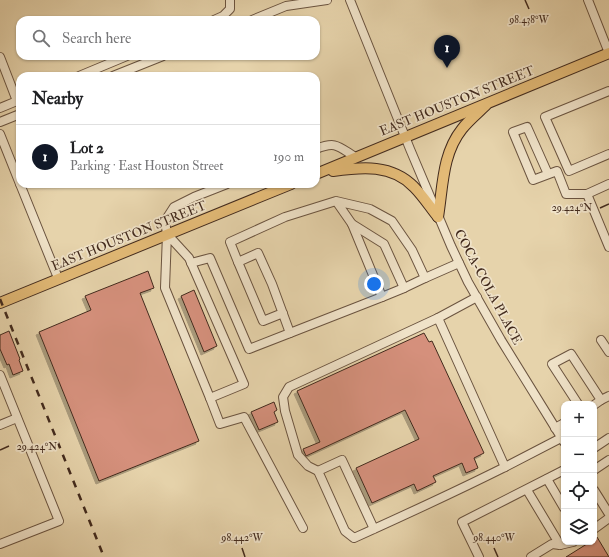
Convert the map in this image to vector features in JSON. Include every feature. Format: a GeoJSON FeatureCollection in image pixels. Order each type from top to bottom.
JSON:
{"type":"FeatureCollection","features":[{"type":"Feature","properties":{"kind":"main road","name":"EAST HOUSTON STREET"},"geometry":{"type":"LineString","coordinates":[[320,172],[609,53]]}},
{"type":"Feature","properties":{"kind":"main road"},"geometry":{"type":"LineString","coordinates":[[438,217],[442,193],[443,171],[451,147],[462,130],[489,102]]}},
{"type":"Feature","properties":{"kind":"main road"},"geometry":{"type":"LineString","coordinates":[[320,173],[360,168],[380,169],[399,175],[414,187],[438,217]]}},
{"type":"Feature","properties":{"kind":"main road","name":"EAST HOUSTON STREET"},"geometry":{"type":"LineString","coordinates":[[0,303],[281,188]]}},
{"type":"Feature","properties":{"kind":"street"},"geometry":{"type":"LineString","coordinates":[[223,16],[230,9],[230,0]]}},
{"type":"Feature","properties":{"kind":"street"},"geometry":{"type":"LineString","coordinates":[[262,16],[286,6],[327,0]]}},
{"type":"Feature","properties":{"kind":"street","name":"COCA-COLA PLACE"},"geometry":{"type":"LineString","coordinates":[[350,0],[438,217],[459,263],[501,340],[561,437]]}},
{"type":"Feature","properties":{"kind":"street"},"geometry":{"type":"LineString","coordinates":[[588,0],[609,53]]}},
{"type":"Feature","properties":{"kind":"street"},"geometry":{"type":"LineString","coordinates":[[0,57],[16,93]]}},
{"type":"Feature","properties":{"kind":"street"},"geometry":{"type":"LineString","coordinates":[[89,72],[118,60]]}},
{"type":"Feature","properties":{"kind":"street"},"geometry":{"type":"LineString","coordinates":[[123,72],[153,60]]}},
{"type":"Feature","properties":{"kind":"street"},"geometry":{"type":"LineString","coordinates":[[609,92],[545,117],[569,171],[609,154]]}},
{"type":"Feature","properties":{"kind":"street"},"geometry":{"type":"LineString","coordinates":[[0,108],[16,101]]}},
{"type":"Feature","properties":{"kind":"street"},"geometry":{"type":"LineString","coordinates":[[0,122],[16,116]]}},
{"type":"Feature","properties":{"kind":"street"},"geometry":{"type":"LineString","coordinates":[[548,174],[527,127],[513,132],[533,180],[557,171],[566,194],[587,194],[609,184]]}},
{"type":"Feature","properties":{"kind":"street"},"geometry":{"type":"LineString","coordinates":[[0,134],[16,174]]}},
{"type":"Feature","properties":{"kind":"street"},"geometry":{"type":"LineString","coordinates":[[320,148],[328,145],[337,145],[355,157]]}},
{"type":"Feature","properties":{"kind":"street"},"geometry":{"type":"LineString","coordinates":[[22,188],[58,278]]}},
{"type":"Feature","properties":{"kind":"street"},"geometry":{"type":"LineString","coordinates":[[217,188],[194,197],[174,208],[165,221],[167,234],[165,288],[220,424],[244,417],[303,528]]}},
{"type":"Feature","properties":{"kind":"street"},"geometry":{"type":"LineString","coordinates":[[587,194],[609,247]]}},
{"type":"Feature","properties":{"kind":"street"},"geometry":{"type":"LineString","coordinates":[[336,201],[352,224],[382,297]]}},
{"type":"Feature","properties":{"kind":"street"},"geometry":{"type":"LineString","coordinates":[[283,313],[263,321],[230,242],[285,217],[336,201],[370,209],[392,221],[412,250],[424,278]]}},
{"type":"Feature","properties":{"kind":"street"},"geometry":{"type":"LineString","coordinates":[[352,224],[384,244],[404,288]]}},
{"type":"Feature","properties":{"kind":"street"},"geometry":{"type":"LineString","coordinates":[[167,234],[189,258],[244,384],[210,398]]}},
{"type":"Feature","properties":{"kind":"street"},"geometry":{"type":"LineString","coordinates":[[238,262],[258,254],[272,284],[290,332]]}},
{"type":"Feature","properties":{"kind":"street"},"geometry":{"type":"LineString","coordinates":[[191,263],[210,258],[249,349],[404,288],[459,263]]}},
{"type":"Feature","properties":{"kind":"street"},"geometry":{"type":"LineString","coordinates":[[477,297],[438,318],[289,387],[283,397],[285,411],[298,455],[308,466],[318,471],[345,531],[354,538],[438,500],[561,441]]}},
{"type":"Feature","properties":{"kind":"street"},"geometry":{"type":"LineString","coordinates":[[438,318],[506,467]]}},
{"type":"Feature","properties":{"kind":"street"},"geometry":{"type":"LineString","coordinates":[[601,340],[609,352]]}},
{"type":"Feature","properties":{"kind":"street"},"geometry":{"type":"LineString","coordinates":[[576,401],[552,364],[571,354],[605,398]]}},
{"type":"Feature","properties":{"kind":"street"},"geometry":{"type":"LineString","coordinates":[[0,375],[58,521],[0,544]]}},
{"type":"Feature","properties":{"kind":"street"},"geometry":{"type":"LineString","coordinates":[[0,424],[17,418]]}},
{"type":"Feature","properties":{"kind":"street"},"geometry":{"type":"LineString","coordinates":[[555,428],[561,425]]}},
{"type":"Feature","properties":{"kind":"street"},"geometry":{"type":"LineString","coordinates":[[597,446],[609,438]]}},
{"type":"Feature","properties":{"kind":"street"},"geometry":{"type":"LineString","coordinates":[[318,471],[342,460],[374,529]]}},
{"type":"Feature","properties":{"kind":"street"},"geometry":{"type":"LineString","coordinates":[[597,468],[609,460]]}},
{"type":"Feature","properties":{"kind":"street"},"geometry":{"type":"LineString","coordinates":[[479,557],[462,522],[561,472]]}},
{"type":"Feature","properties":{"kind":"street"},"geometry":{"type":"LineString","coordinates":[[547,479],[561,503]]}},
{"type":"Feature","properties":{"kind":"street"},"geometry":{"type":"LineString","coordinates":[[527,490],[560,545]]}},
{"type":"Feature","properties":{"kind":"street"},"geometry":{"type":"LineString","coordinates":[[597,495],[609,514]]}},
{"type":"Feature","properties":{"kind":"street"},"geometry":{"type":"LineString","coordinates":[[597,527],[609,518]]}},
{"type":"Feature","properties":{"kind":"street"},"geometry":{"type":"LineString","coordinates":[[531,557],[552,544],[560,545]]}},
{"type":"Feature","properties":{"kind":"building"},"geometry":{"type":"Polygon","coordinates":[[[148,271],[154,288],[140,293],[199,441],[99,481],[39,332],[91,310],[85,296],[148,271]]]}},
{"type":"Feature","properties":{"kind":"building"},"geometry":{"type":"Polygon","coordinates":[[[194,290],[217,346],[204,352],[181,296],[194,290]]]}},
{"type":"Feature","properties":{"kind":"building"},"geometry":{"type":"Polygon","coordinates":[[[9,331],[23,371],[13,375],[9,364],[7,365],[0,349],[0,335],[9,331]]]}},
{"type":"Feature","properties":{"kind":"building"},"geometry":{"type":"Polygon","coordinates":[[[424,333],[429,342],[432,341],[484,453],[474,458],[478,468],[466,473],[462,463],[433,476],[436,482],[417,491],[414,484],[372,503],[356,468],[419,439],[405,410],[306,456],[303,449],[320,442],[297,391],[424,333]]]}},
{"type":"Feature","properties":{"kind":"building"},"geometry":{"type":"Polygon","coordinates":[[[274,402],[277,410],[274,412],[278,422],[259,430],[251,412],[274,402]]]}},
{"type":"Feature","properties":{"kind":"building"},"geometry":{"type":"Polygon","coordinates":[[[597,537],[609,557],[566,557],[585,545],[597,545],[597,537]]]}},
{"type":"Feature","properties":{"kind":"railway"},"geometry":{"type":"LineString","coordinates":[[0,299],[104,557]]}},
{"type":"Feature","properties":{"kind":"place","name":"Lot 2"},"geometry":{"type":"Point","coordinates":[447,68]}}]}
